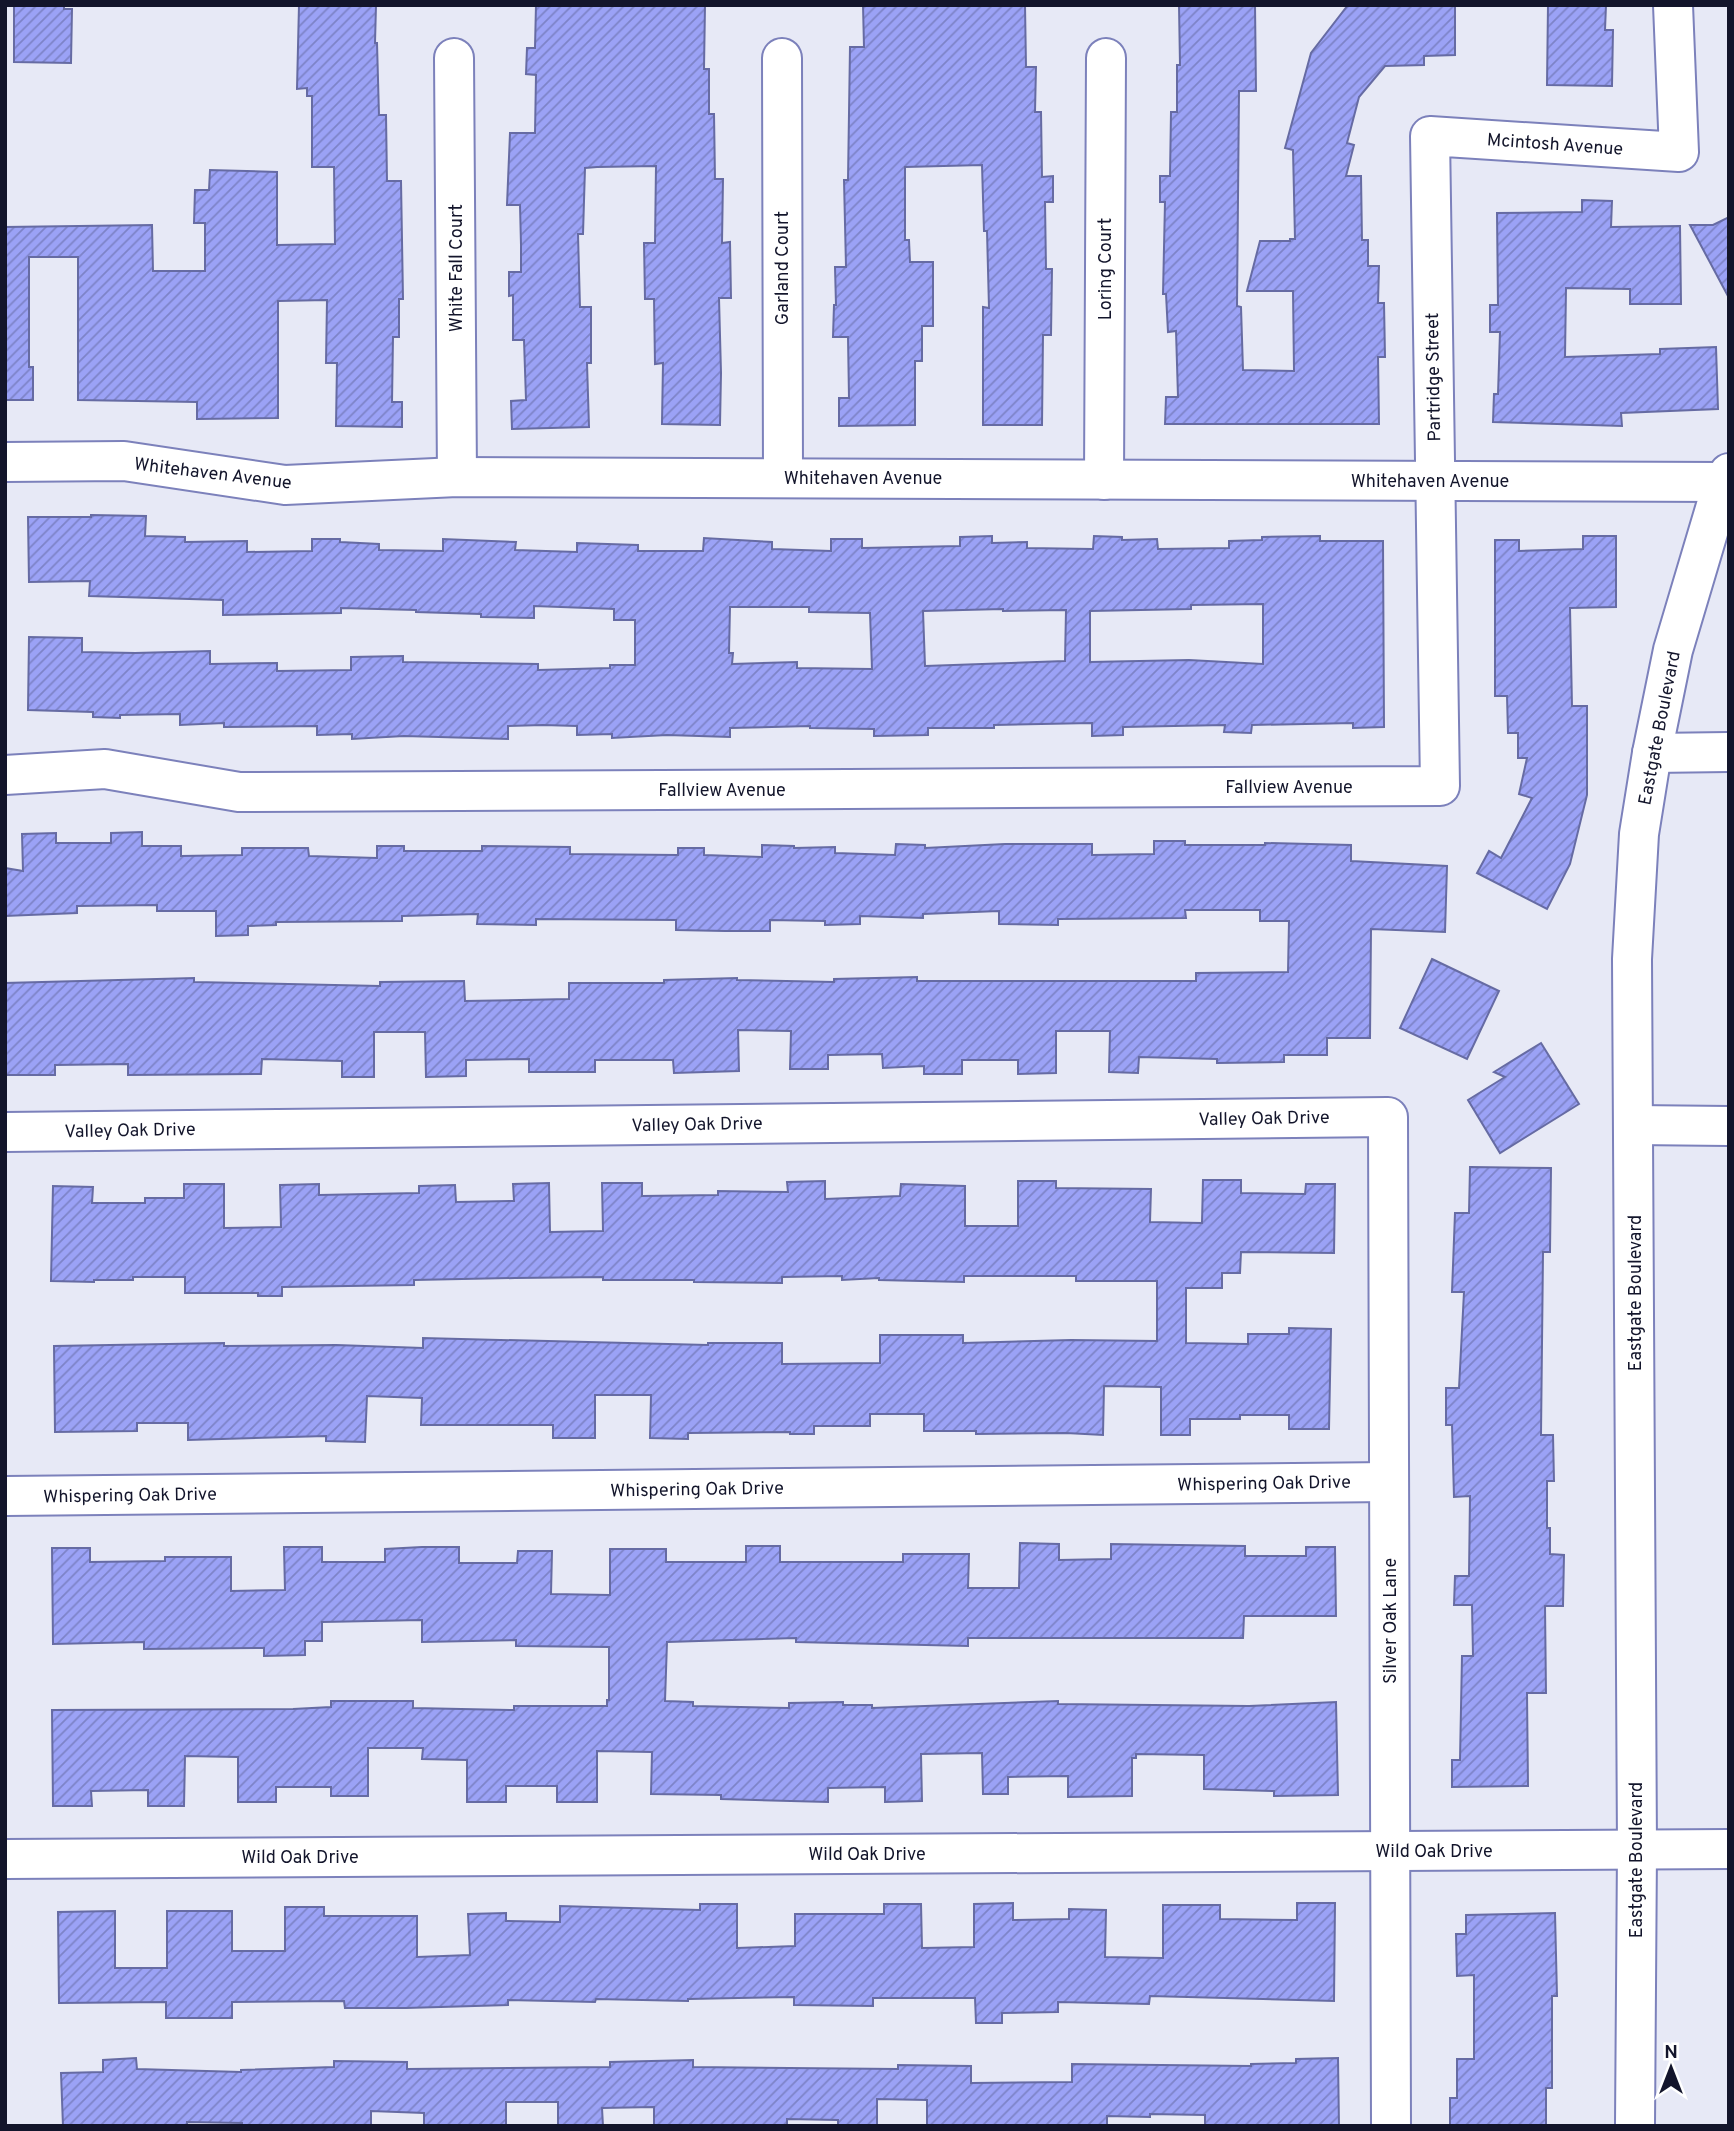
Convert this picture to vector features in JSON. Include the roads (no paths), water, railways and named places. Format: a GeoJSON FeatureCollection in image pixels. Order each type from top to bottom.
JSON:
{"type":"FeatureCollection","features":[{"type":"Feature","properties":{"kind":"street","name":"Mcintosh Avenue"},"geometry":{"type":"LineString","coordinates":[[1430,136],[1679,152],[1681,7]]}},
{"type":"Feature","properties":{"kind":"street","name":"White Fall Court"},"geometry":{"type":"LineString","coordinates":[[454,58],[457,477]]}},
{"type":"Feature","properties":{"kind":"street","name":"Garland Court"},"geometry":{"type":"LineString","coordinates":[[782,58],[783,477]]}},
{"type":"Feature","properties":{"kind":"street","name":"Loring Court"},"geometry":{"type":"LineString","coordinates":[[1104,480],[1106,58]]}},
{"type":"Feature","properties":{"kind":"street","name":"Partridge Street"},"geometry":{"type":"LineString","coordinates":[[1430,136],[1440,786]]}},
{"type":"Feature","properties":{"kind":"street","name":"Whitehaven Avenue"},"geometry":{"type":"LineString","coordinates":[[5,462],[124,461],[285,485],[457,477],[1435,481],[1726,477]]}},
{"type":"Feature","properties":{"kind":"street","name":"Eastgate Boulevard"},"geometry":{"type":"LineString","coordinates":[[1635,2126],[1637,1849],[1632,959],[1634,910],[1639,834],[1652,753],[1674,650],[1726,477]]}},
{"type":"Feature","properties":{"kind":"street"},"geometry":{"type":"LineString","coordinates":[[1652,753],[1729,752]]}},
{"type":"Feature","properties":{"kind":"street","name":"Fallview Avenue"},"geometry":{"type":"LineString","coordinates":[[5,775],[105,769],[239,792],[1440,786]]}},
{"type":"Feature","properties":{"kind":"street","name":"Valley Oak Drive"},"geometry":{"type":"LineString","coordinates":[[5,1132],[1388,1117]]}},
{"type":"Feature","properties":{"kind":"street","name":"Silver Oak Lane"},"geometry":{"type":"LineString","coordinates":[[1388,1117],[1391,2126]]}},
{"type":"Feature","properties":{"kind":"street"},"geometry":{"type":"LineString","coordinates":[[1634,1125],[1729,1126]]}},
{"type":"Feature","properties":{"kind":"street","name":"Whispering Oak Drive"},"geometry":{"type":"LineString","coordinates":[[5,1496],[1389,1482]]}},
{"type":"Feature","properties":{"kind":"street","name":"Wild Oak Drive"},"geometry":{"type":"LineString","coordinates":[[5,1859],[1729,1849]]}}]}
